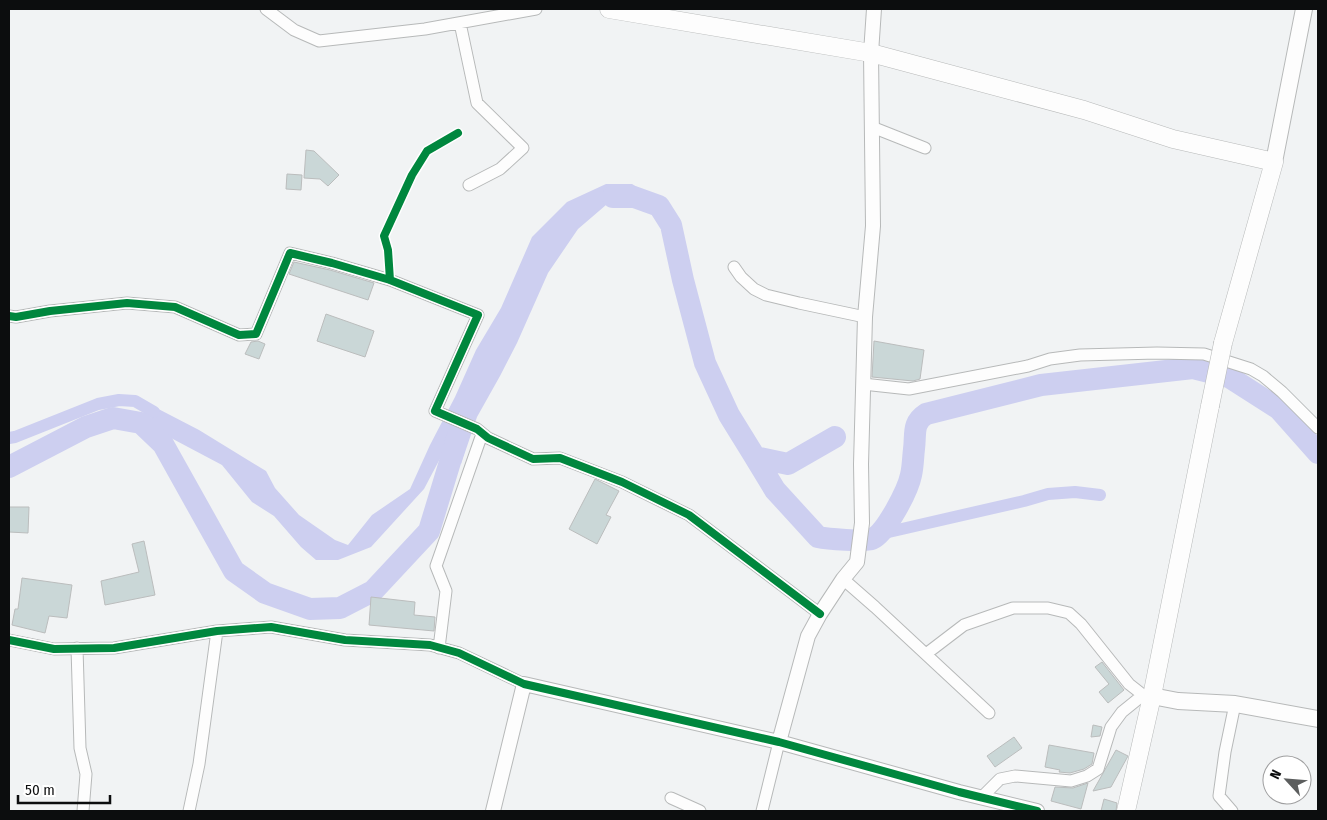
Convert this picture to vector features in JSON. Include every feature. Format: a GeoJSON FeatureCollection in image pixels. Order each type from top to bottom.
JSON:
{"type":"FeatureCollection","features":[{"type":"Feature","properties":{"kind":"main road"},"geometry":{"type":"LineString","coordinates":[[609,9],[871,53],[1086,111],[1173,139],[1274,162]]}},
{"type":"Feature","properties":{"kind":"main road"},"geometry":{"type":"LineString","coordinates":[[1126,811],[1148,696],[1223,343],[1274,162],[1304,9]]}},
{"type":"Feature","properties":{"kind":"main road"},"geometry":{"type":"LineString","coordinates":[[1148,696],[1187,702],[1235,704],[1318,719]]}},
{"type":"Feature","properties":{"kind":"street"},"geometry":{"type":"LineString","coordinates":[[266,9],[294,30],[319,41],[425,29],[536,9]]}},
{"type":"Feature","properties":{"kind":"street"},"geometry":{"type":"LineString","coordinates":[[762,811],[808,636],[843,579],[858,562],[862,523],[861,464],[865,317],[873,226],[871,53],[874,9]]}},
{"type":"Feature","properties":{"kind":"street"},"geometry":{"type":"LineString","coordinates":[[460,22],[477,103],[523,148],[500,169],[469,185]]}},
{"type":"Feature","properties":{"kind":"street"},"geometry":{"type":"LineString","coordinates":[[872,128],[925,148]]}},
{"type":"Feature","properties":{"kind":"street"},"geometry":{"type":"LineString","coordinates":[[9,316],[16,317],[50,311],[127,303],[176,307],[239,335],[256,334],[290,253],[390,280],[478,316],[435,411],[533,459],[560,458],[622,482],[689,515],[820,614]]}},
{"type":"Feature","properties":{"kind":"street"},"geometry":{"type":"LineString","coordinates":[[734,267],[741,277],[754,289],[766,295],[865,317]]}},
{"type":"Feature","properties":{"kind":"street"},"geometry":{"type":"LineString","coordinates":[[863,384],[909,389],[1028,366],[1050,359],[1080,355],[1204,354],[1251,369],[1263,376],[1318,428]]}},
{"type":"Feature","properties":{"kind":"street"},"geometry":{"type":"LineString","coordinates":[[439,648],[446,591],[436,566],[480,432]]}},
{"type":"Feature","properties":{"kind":"street"},"geometry":{"type":"LineString","coordinates":[[843,579],[989,712]]}},
{"type":"Feature","properties":{"kind":"street"},"geometry":{"type":"LineString","coordinates":[[926,654],[964,625],[1014,608],[1048,608],[1069,613],[1081,624],[1129,684],[1148,696],[1122,712],[1111,727],[1098,769],[1088,776],[1071,782],[1015,776],[1000,779],[982,797]]}},
{"type":"Feature","properties":{"kind":"street"},"geometry":{"type":"LineString","coordinates":[[9,640],[54,649],[114,648],[216,631],[271,628],[345,640],[430,645],[459,653],[524,684],[779,742],[1028,810]]}},
{"type":"Feature","properties":{"kind":"street"},"geometry":{"type":"LineString","coordinates":[[189,811],[199,764],[216,631]]}},
{"type":"Feature","properties":{"kind":"street"},"geometry":{"type":"LineString","coordinates":[[77,648],[80,748],[86,774],[83,811]]}},
{"type":"Feature","properties":{"kind":"street"},"geometry":{"type":"LineString","coordinates":[[494,811],[524,684]]}},
{"type":"Feature","properties":{"kind":"street"},"geometry":{"type":"LineString","coordinates":[[1232,811],[1220,796],[1225,752],[1235,704]]}},
{"type":"Feature","properties":{"kind":"street"},"geometry":{"type":"LineString","coordinates":[[671,798],[700,811]]}},
{"type":"Feature","properties":{"kind":"water"},"geometry":{"type":"Polygon","coordinates":[[[606,184],[632,184],[649,194],[636,206],[606,205],[578,229],[548,273],[517,343],[477,417],[461,464],[443,453],[424,489],[371,547],[338,560],[316,560],[301,547],[274,516],[252,502],[222,465],[171,438],[140,407],[143,401],[199,430],[266,471],[275,488],[299,515],[335,540],[348,545],[372,515],[410,489],[476,350],[501,308],[532,237],[567,202],[606,184]]]}},
{"type":"Feature","properties":{"kind":"building"},"geometry":{"type":"Polygon","coordinates":[[[306,150],[314,151],[339,175],[328,186],[320,179],[304,178],[306,150]]]}},
{"type":"Feature","properties":{"kind":"building"},"geometry":{"type":"Polygon","coordinates":[[[287,174],[302,175],[301,190],[286,189],[287,174]]]}},
{"type":"Feature","properties":{"kind":"building"},"geometry":{"type":"Polygon","coordinates":[[[294,262],[374,283],[368,300],[289,274],[294,262]]]}},
{"type":"Feature","properties":{"kind":"building"},"geometry":{"type":"Polygon","coordinates":[[[326,314],[374,331],[365,357],[317,341],[326,314]]]}},
{"type":"Feature","properties":{"kind":"building"},"geometry":{"type":"Polygon","coordinates":[[[258,341],[265,344],[259,359],[245,354],[251,342],[258,341]]]}},
{"type":"Feature","properties":{"kind":"building"},"geometry":{"type":"Polygon","coordinates":[[[874,341],[924,350],[920,379],[913,381],[872,377],[874,341]]]}},
{"type":"Feature","properties":{"kind":"building"},"geometry":{"type":"Polygon","coordinates":[[[595,479],[619,491],[606,515],[611,517],[597,544],[569,529],[595,479]]]}},
{"type":"Feature","properties":{"kind":"building"},"geometry":{"type":"Polygon","coordinates":[[[9,507],[29,507],[28,533],[9,532],[9,507]]]}},
{"type":"Feature","properties":{"kind":"building"},"geometry":{"type":"Polygon","coordinates":[[[144,541],[155,595],[105,605],[101,581],[139,572],[132,544],[144,541]]]}},
{"type":"Feature","properties":{"kind":"building"},"geometry":{"type":"Polygon","coordinates":[[[22,578],[72,585],[67,618],[49,616],[45,633],[12,625],[15,609],[18,609],[22,578]]]}},
{"type":"Feature","properties":{"kind":"building"},"geometry":{"type":"Polygon","coordinates":[[[371,597],[415,602],[414,615],[435,617],[434,631],[369,625],[371,597]]]}},
{"type":"Feature","properties":{"kind":"building"},"geometry":{"type":"Polygon","coordinates":[[[1102,662],[1124,690],[1108,703],[1099,692],[1109,684],[1095,667],[1102,662]]]}},
{"type":"Feature","properties":{"kind":"building"},"geometry":{"type":"Polygon","coordinates":[[[1093,725],[1102,727],[1100,736],[1091,737],[1093,725]]]}},
{"type":"Feature","properties":{"kind":"building"},"geometry":{"type":"Polygon","coordinates":[[[1014,737],[1022,748],[995,767],[987,756],[1014,737]]]}},
{"type":"Feature","properties":{"kind":"building"},"geometry":{"type":"Polygon","coordinates":[[[1049,745],[1094,753],[1092,764],[1084,769],[1070,773],[1059,772],[1060,770],[1045,767],[1049,745]]]}},
{"type":"Feature","properties":{"kind":"building"},"geometry":{"type":"Polygon","coordinates":[[[1116,750],[1128,756],[1111,787],[1093,791],[1116,750]]]}},
{"type":"Feature","properties":{"kind":"building"},"geometry":{"type":"Polygon","coordinates":[[[1088,783],[1081,809],[1051,801],[1055,787],[1073,788],[1088,783]]]}},
{"type":"Feature","properties":{"kind":"building"},"geometry":{"type":"Polygon","coordinates":[[[1104,799],[1117,803],[1116,811],[1101,811],[1104,799]]]}},
{"type":"Feature","properties":{"kind":"waterway"},"geometry":{"type":"LineString","coordinates":[[613,197],[634,197],[659,206],[671,225],[683,280],[705,363],[729,415],[755,457],[788,464],[835,437]]}},
{"type":"Feature","properties":{"kind":"waterway"},"geometry":{"type":"LineString","coordinates":[[755,457],[775,490],[818,537],[868,540],[878,535],[884,529],[906,490],[912,472],[918,421],[926,414],[1041,385],[1193,368],[1229,377],[1279,409],[1318,453]]}},
{"type":"Feature","properties":{"kind":"waterway"},"geometry":{"type":"LineString","coordinates":[[9,438],[98,404],[119,400],[135,401],[154,412]]}},
{"type":"Feature","properties":{"kind":"waterway"},"geometry":{"type":"LineString","coordinates":[[9,467],[86,427],[113,418],[141,423],[163,444],[234,571],[265,593],[310,609],[340,608],[373,591],[429,531],[460,429]]}},
{"type":"Feature","properties":{"kind":"waterway"},"geometry":{"type":"LineString","coordinates":[[880,534],[1048,494],[1075,492],[1100,495]]}},
{"type":"Feature","properties":{"kind":"cycle path"},"geometry":{"type":"LineString","coordinates":[[390,280],[388,250],[384,236],[412,175],[427,151],[458,133]]}},
{"type":"Feature","properties":{"kind":"cycle path"},"geometry":{"type":"LineString","coordinates":[[9,316],[16,317],[50,311],[127,303],[175,307],[239,335],[256,334],[290,253],[390,280],[478,315],[435,411],[477,429],[488,438],[533,459],[560,458],[622,482],[689,515],[820,614]]}},
{"type":"Feature","properties":{"kind":"cycle path"},"geometry":{"type":"LineString","coordinates":[[9,640],[54,649],[114,648],[217,631],[271,627],[345,640],[430,645],[459,653],[524,684],[779,742],[959,792],[1037,811]]}}]}
